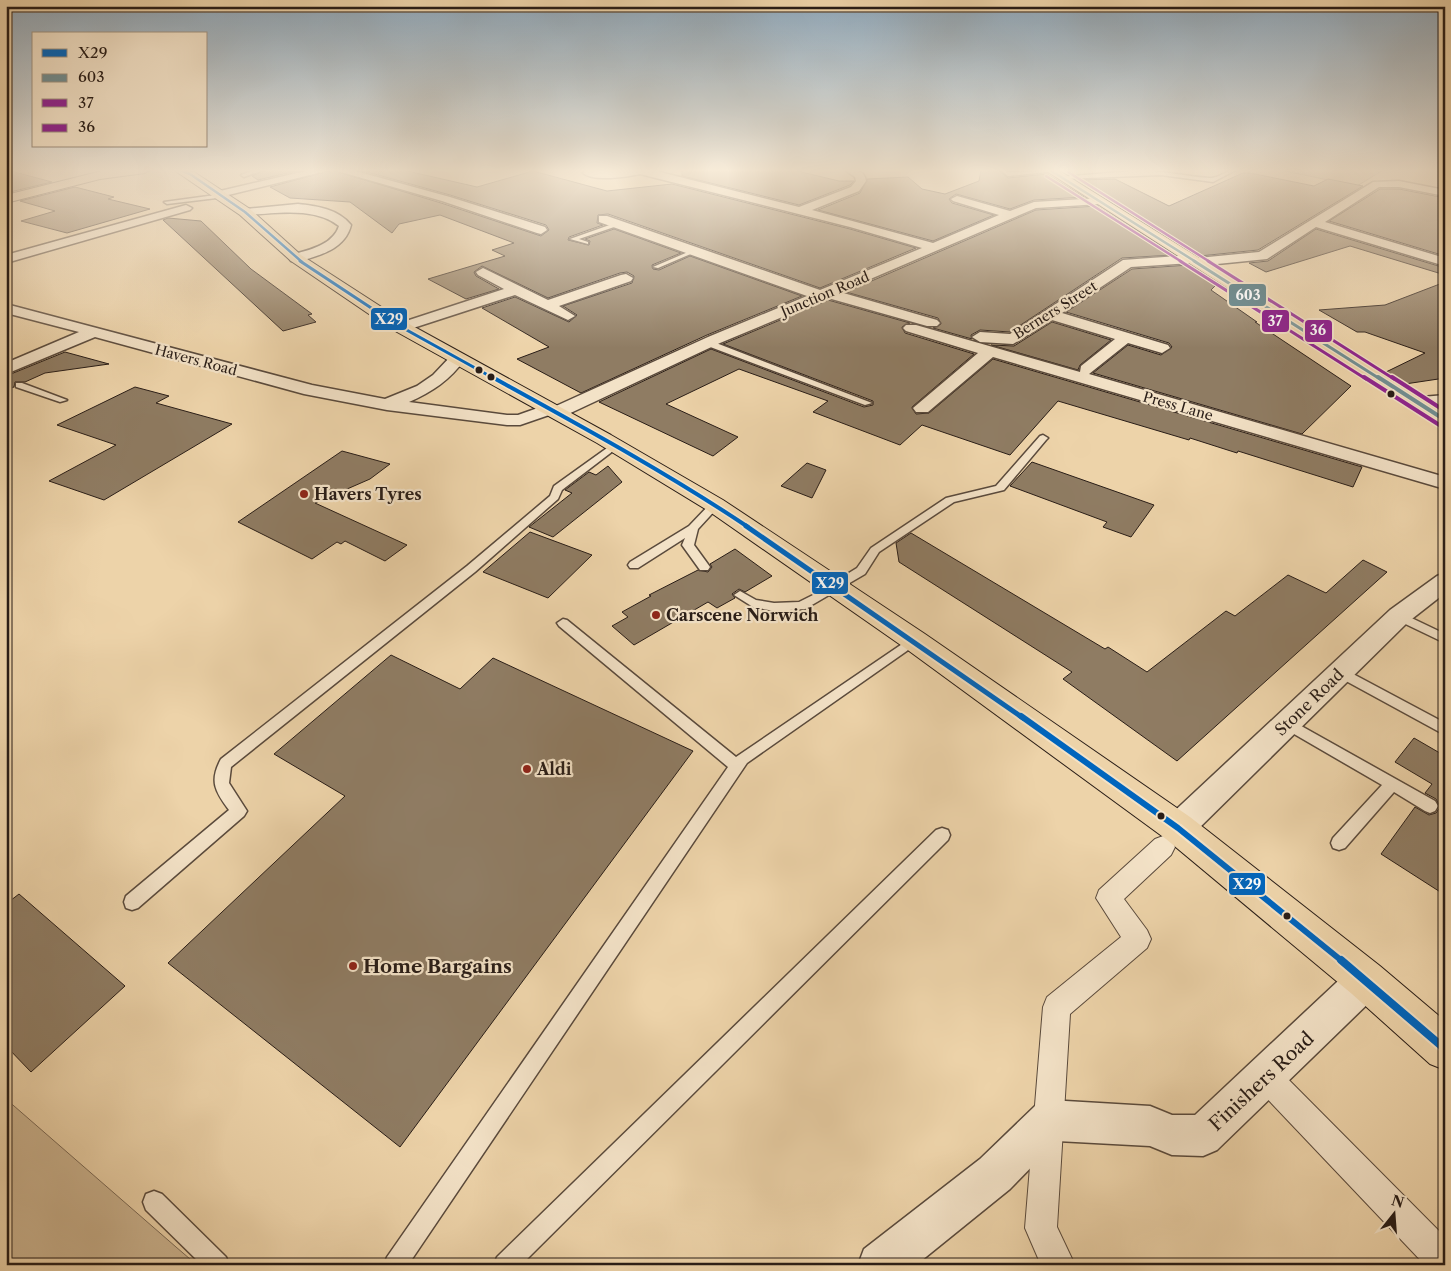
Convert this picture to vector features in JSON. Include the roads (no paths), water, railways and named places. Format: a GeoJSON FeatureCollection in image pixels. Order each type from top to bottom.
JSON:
{"type":"FeatureCollection","features":[{"type":"Feature","properties":{"kind":"main road"},"geometry":{"type":"LineString","coordinates":[[264,229],[296,258],[402,327],[553,411],[715,505],[915,641],[1171,837],[1366,980],[1445,1049]]}},
{"type":"Feature","properties":{"kind":"main road"},"geometry":{"type":"LineString","coordinates":[[1146,229],[1445,420]]}},
{"type":"Feature","properties":{"kind":"street"},"geometry":{"type":"LineString","coordinates":[[6,259],[111,229]]}},
{"type":"Feature","properties":{"kind":"street"},"geometry":{"type":"LineString","coordinates":[[296,258],[322,250],[337,241],[345,229]]}},
{"type":"Feature","properties":{"kind":"street","name":"Berners Street"},"geometry":{"type":"LineString","coordinates":[[634,229],[825,294],[988,338],[1013,339],[1128,263],[1262,256],[1304,229]]}},
{"type":"Feature","properties":{"kind":"street"},"geometry":{"type":"LineString","coordinates":[[870,229],[934,247]]}},
{"type":"Feature","properties":{"kind":"street","name":"Junction Road"},"geometry":{"type":"LineString","coordinates":[[553,411],[977,229]]}},
{"type":"Feature","properties":{"kind":"street"},"geometry":{"type":"LineString","coordinates":[[1339,229],[1445,262]]}},
{"type":"Feature","properties":{"kind":"street"},"geometry":{"type":"LineString","coordinates":[[16,242],[46,248]]}},
{"type":"Feature","properties":{"kind":"street"},"geometry":{"type":"LineString","coordinates":[[483,272],[568,316]]}},
{"type":"Feature","properties":{"kind":"street"},"geometry":{"type":"LineString","coordinates":[[548,305],[626,278]]}},
{"type":"Feature","properties":{"kind":"street"},"geometry":{"type":"LineString","coordinates":[[402,327],[516,290]]}},
{"type":"Feature","properties":{"kind":"street","name":"Havers Road"},"geometry":{"type":"LineString","coordinates":[[6,308],[310,390],[388,405],[507,420],[520,420],[553,411]]}},
{"type":"Feature","properties":{"kind":"street"},"geometry":{"type":"LineString","coordinates":[[1049,314],[1162,348]]}},
{"type":"Feature","properties":{"kind":"street","name":"Press Lane"},"geometry":{"type":"LineString","coordinates":[[911,328],[1445,483]]}},
{"type":"Feature","properties":{"kind":"street"},"geometry":{"type":"LineString","coordinates":[[6,369],[93,332]]}},
{"type":"Feature","properties":{"kind":"street"},"geometry":{"type":"LineString","coordinates":[[1087,370],[1126,337]]}},
{"type":"Feature","properties":{"kind":"street"},"geometry":{"type":"LineString","coordinates":[[922,408],[990,350]]}},
{"type":"Feature","properties":{"kind":"street"},"geometry":{"type":"LineString","coordinates":[[388,405],[423,390],[439,380],[457,359]]}},
{"type":"Feature","properties":{"kind":"street"},"geometry":{"type":"LineString","coordinates":[[1416,402],[1445,400]]}},
{"type":"Feature","properties":{"kind":"street","name":"Stone Road"},"geometry":{"type":"LineString","coordinates":[[1171,837],[1399,616],[1445,581]]}},
{"type":"Feature","properties":{"kind":"street"},"geometry":{"type":"LineString","coordinates":[[1058,1265],[1041,1228],[1057,1007],[1138,939],[1108,898],[1171,837]]}},
{"type":"Feature","properties":{"kind":"street","name":"Finishers Road"},"geometry":{"type":"LineString","coordinates":[[1049,1120],[1150,1126],[1172,1135],[1203,1136],[1366,980]]}},
{"type":"Feature","properties":{"kind":"street"},"geometry":{"type":"LineString","coordinates":[[1266,1077],[1445,1261]]}},
{"type":"Feature","properties":{"kind":"street"},"geometry":{"type":"LineString","coordinates":[[880,1265],[995,1174],[1049,1120]]}},
{"type":"Feature","properties":{"kind":"lane"},"geometry":{"type":"LineString","coordinates":[[586,243],[573,239],[602,229]]}},
{"type":"Feature","properties":{"kind":"lane"},"geometry":{"type":"LineString","coordinates":[[656,267],[697,250]]}},
{"type":"Feature","properties":{"kind":"lane"},"geometry":{"type":"LineString","coordinates":[[708,343],[868,403]]}},
{"type":"Feature","properties":{"kind":"lane"},"geometry":{"type":"LineString","coordinates":[[19,385],[63,400]]}},
{"type":"Feature","properties":{"kind":"lane"},"geometry":{"type":"LineString","coordinates":[[740,595],[753,603],[774,607],[801,606],[861,571],[875,550],[950,500],[1000,488],[1043,438]]}},
{"type":"Feature","properties":{"kind":"lane"},"geometry":{"type":"LineString","coordinates":[[132,902],[239,811],[222,788],[220,774],[226,763],[471,569],[554,497],[558,488],[614,446]]}},
{"type":"Feature","properties":{"kind":"lane"},"geometry":{"type":"LineString","coordinates":[[634,565],[693,528],[715,505]]}},
{"type":"Feature","properties":{"kind":"lane"},"geometry":{"type":"LineString","coordinates":[[693,528],[688,545],[704,567]]}},
{"type":"Feature","properties":{"kind":"lane"},"geometry":{"type":"LineString","coordinates":[[1399,616],[1445,639]]}},
{"type":"Feature","properties":{"kind":"lane"},"geometry":{"type":"LineString","coordinates":[[563,623],[737,766]]}},
{"type":"Feature","properties":{"kind":"lane"},"geometry":{"type":"LineString","coordinates":[[395,1265],[742,759],[915,641]]}},
{"type":"Feature","properties":{"kind":"lane"},"geometry":{"type":"LineString","coordinates":[[1340,672],[1445,730]]}},
{"type":"Feature","properties":{"kind":"lane"},"geometry":{"type":"LineString","coordinates":[[1287,723],[1430,806]]}},
{"type":"Feature","properties":{"kind":"lane"},"geometry":{"type":"LineString","coordinates":[[1339,843],[1392,784]]}},
{"type":"Feature","properties":{"kind":"lane"},"geometry":{"type":"LineString","coordinates":[[505,1265],[942,834]]}},
{"type":"Feature","properties":{"kind":"lane"},"geometry":{"type":"LineString","coordinates":[[154,1202],[218,1265]]}},
{"type":"Feature","properties":{"kind":"place","name":"Havers Tyres"},"geometry":{"type":"Point","coordinates":[304,494]}},
{"type":"Feature","properties":{"kind":"place","name":"Carscene Norwich"},"geometry":{"type":"Point","coordinates":[656,615]}},
{"type":"Feature","properties":{"kind":"place","name":"Aldi"},"geometry":{"type":"Point","coordinates":[527,769]}},
{"type":"Feature","properties":{"kind":"place","name":"Home Bargains"},"geometry":{"type":"Point","coordinates":[353,966]}}]}
